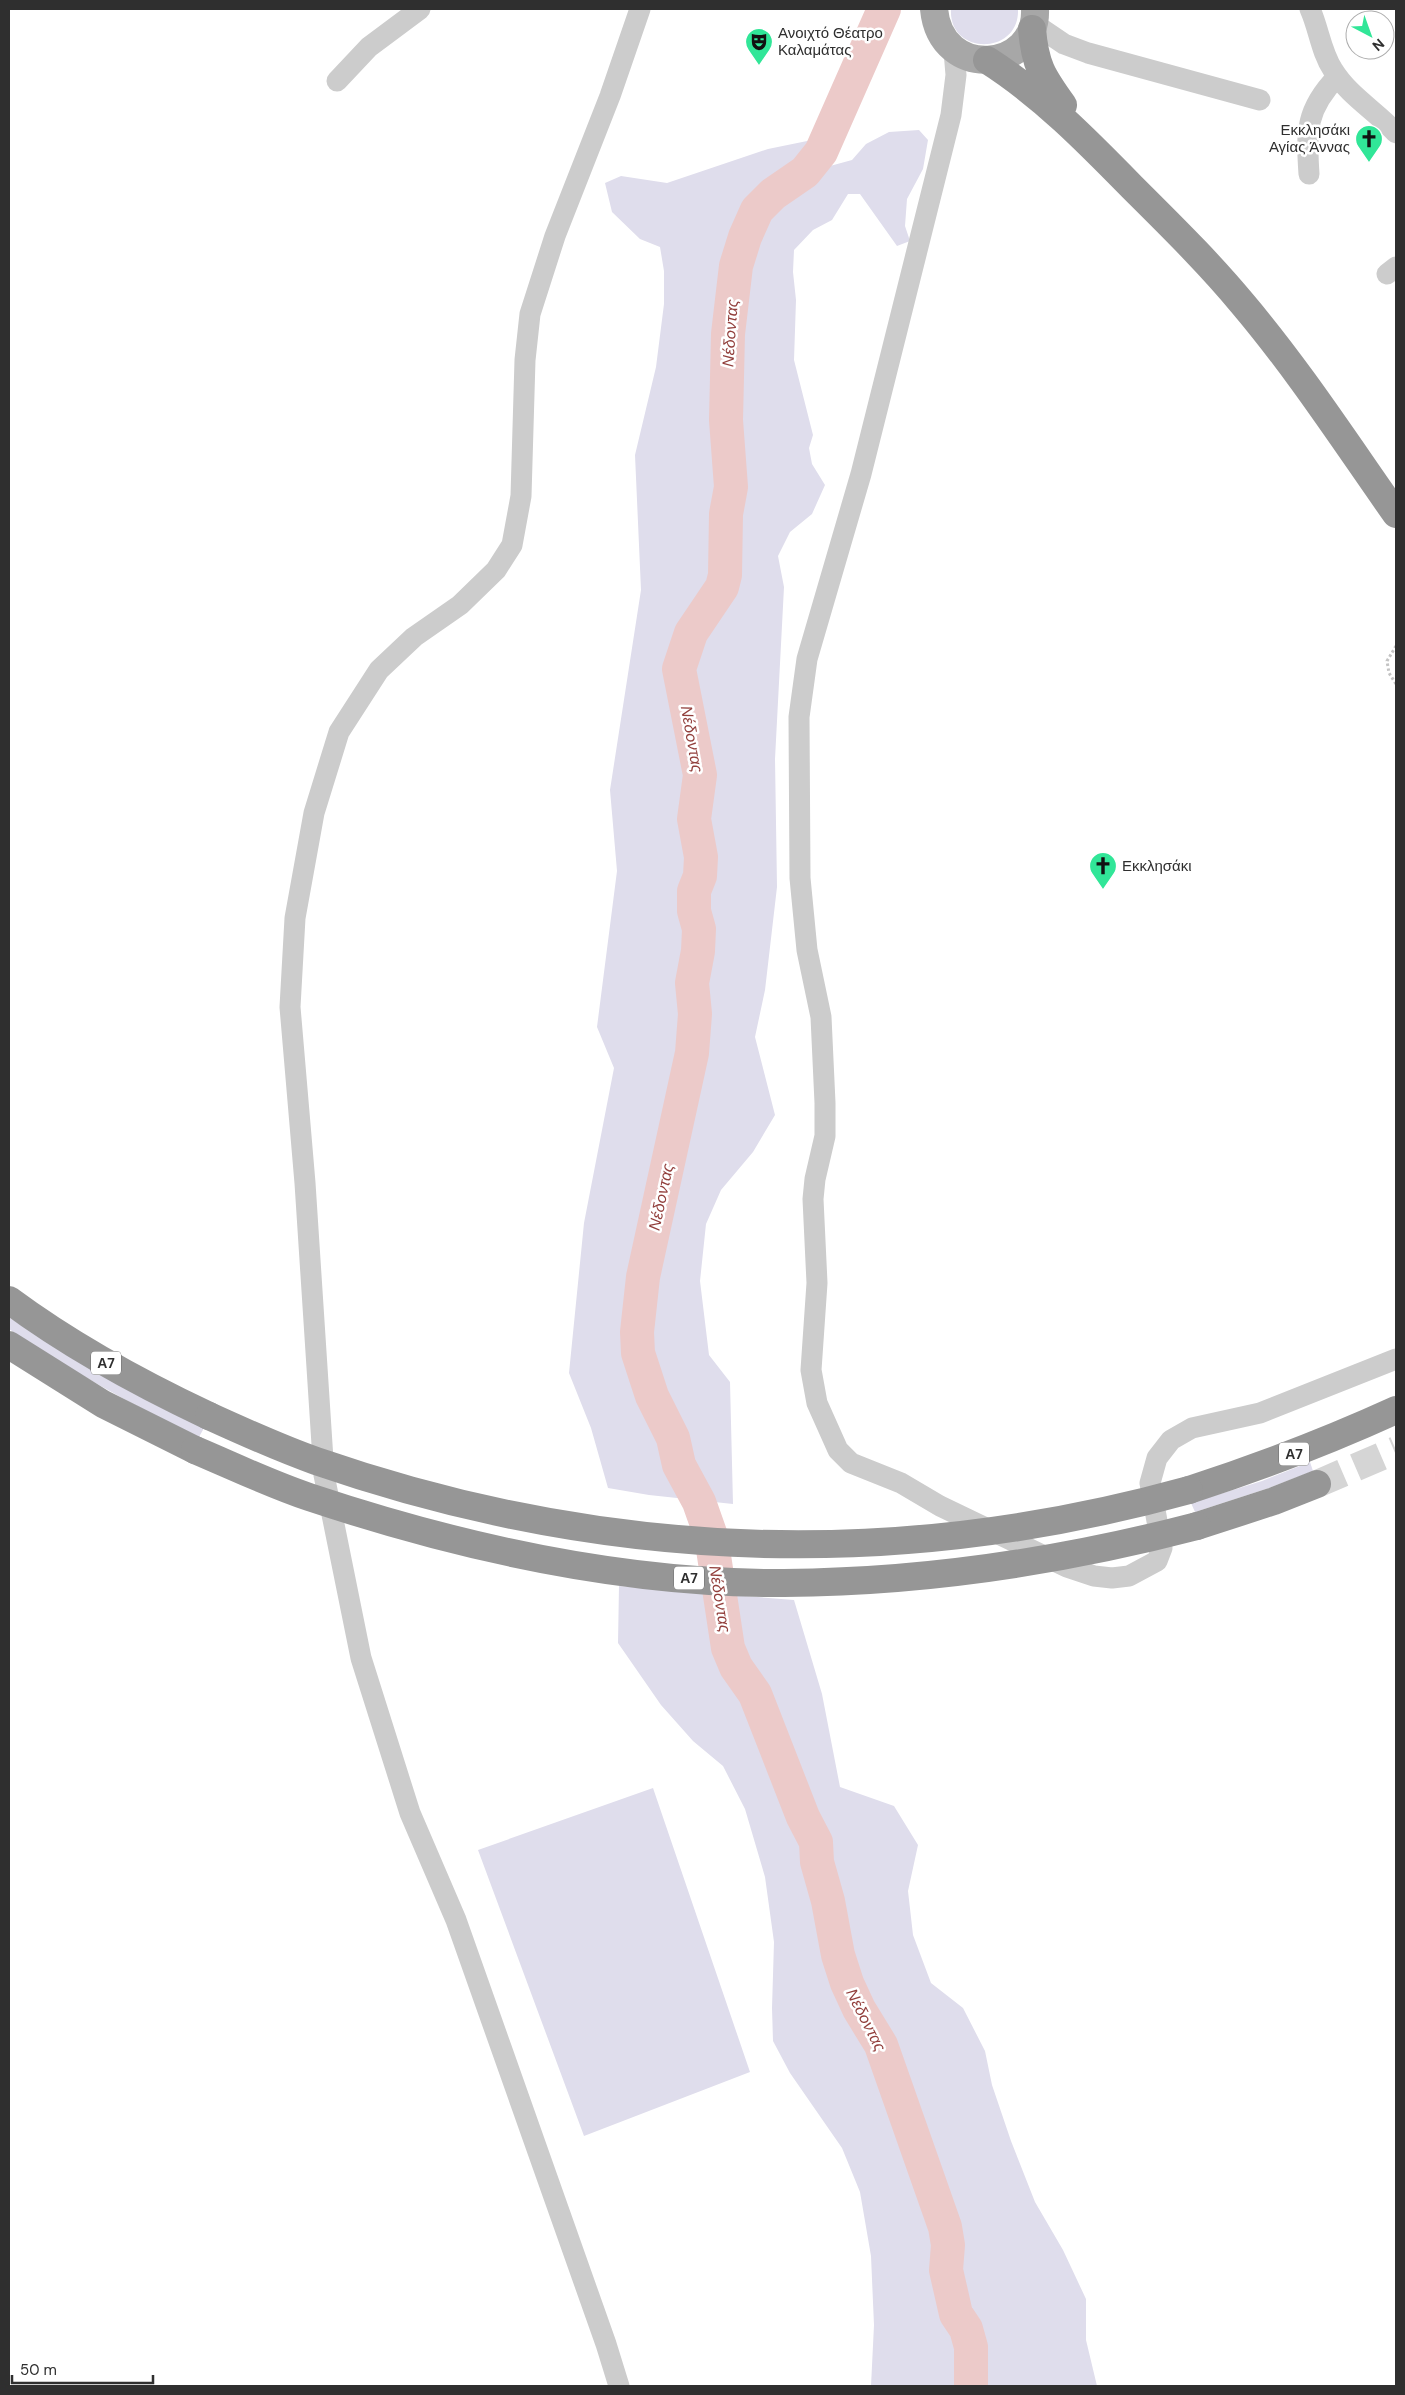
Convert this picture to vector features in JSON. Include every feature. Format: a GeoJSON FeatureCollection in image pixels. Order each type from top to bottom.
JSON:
{"type":"FeatureCollection","features":[{"type":"Feature","properties":{"kind":"highway"},"geometry":{"type":"LineString","coordinates":[[1033,20],[1034,56],[1042,76],[1090,143]]}},
{"type":"Feature","properties":{"kind":"highway"},"geometry":{"type":"LineString","coordinates":[[985,60],[1028,88],[1090,143],[1242,302],[1269,336],[1396,514]]}},
{"type":"Feature","properties":{"kind":"highway","name":"Α7"},"geometry":{"type":"LineString","coordinates":[[9,1300],[66,1339],[120,1371],[209,1416],[314,1460],[444,1499],[553,1524],[678,1540],[782,1546],[843,1544],[960,1534],[1029,1525],[1189,1490],[1258,1468],[1334,1439],[1396,1410]]}},
{"type":"Feature","properties":{"kind":"highway","name":"Α7"},"geometry":{"type":"LineString","coordinates":[[9,1345],[103,1404],[195,1450],[306,1496],[432,1534],[546,1560],[600,1569],[676,1577],[783,1583],[901,1577],[1039,1560],[1151,1538],[1197,1526],[1274,1501],[1318,1484]]}},
{"type":"Feature","properties":{"kind":"main road"},"geometry":{"type":"LineString","coordinates":[[931,14],[942,38],[954,50],[969,58],[985,60],[1000,58],[1013,51],[1025,41],[1033,20]]}},
{"type":"Feature","properties":{"kind":"street"},"geometry":{"type":"LineString","coordinates":[[337,81],[370,47],[420,9]]}},
{"type":"Feature","properties":{"kind":"street"},"geometry":{"type":"LineString","coordinates":[[619,2386],[606,2344],[456,1920],[410,1813],[361,1658],[324,1475],[305,1183],[290,1008],[295,918],[314,813],[339,732],[379,670],[414,637],[460,605],[496,570],[512,545],[521,496],[525,360],[530,314],[555,236],[610,96],[640,9]]}},
{"type":"Feature","properties":{"kind":"street"},"geometry":{"type":"LineString","coordinates":[[1310,9],[1328,61],[1338,77],[1350,91],[1396,132]]}},
{"type":"Feature","properties":{"kind":"street"},"geometry":{"type":"LineString","coordinates":[[1033,20],[1064,44],[1088,53],[1260,100]]}},
{"type":"Feature","properties":{"kind":"street"},"geometry":{"type":"LineString","coordinates":[[954,50],[956,75],[951,116],[861,474],[807,659],[799,717],[800,878],[807,950],[821,1016],[825,1103],[825,1136],[813,1199],[817,1275],[811,1370],[817,1403],[838,1450],[851,1463],[901,1483],[940,1506],[1068,1567],[1094,1576],[1112,1578],[1129,1576],[1157,1561],[1162,1548],[1150,1483],[1157,1458],[1171,1440],[1192,1428],[1260,1413],[1396,1360]]}},
{"type":"Feature","properties":{"kind":"street"},"geometry":{"type":"LineString","coordinates":[[951,116],[970,77],[985,60]]}},
{"type":"Feature","properties":{"kind":"street"},"geometry":{"type":"LineString","coordinates":[[1309,174],[1307,145],[1309,124],[1316,102],[1338,77]]}},
{"type":"Feature","properties":{"kind":"path"},"geometry":{"type":"LineString","coordinates":[[1396,646],[1387,661],[1389,673],[1396,684]]}},
{"type":"Feature","properties":{"kind":"shaded area"},"geometry":{"type":"Polygon","coordinates":[[[951,9],[1018,9],[1016,24],[1008,35],[997,42],[984,44],[971,42],[960,35],[953,24],[951,9]]]}},
{"type":"Feature","properties":{"kind":"shaded area"},"geometry":{"type":"Polygon","coordinates":[[[919,130],[928,140],[923,169],[907,199],[905,226],[910,241],[897,246],[860,194],[848,194],[832,220],[813,230],[794,250],[793,272],[796,300],[794,360],[813,435],[809,448],[812,464],[825,485],[812,514],[790,532],[778,556],[784,587],[775,759],[777,887],[765,990],[755,1037],[775,1115],[753,1152],[721,1190],[706,1224],[700,1281],[709,1355],[730,1382],[733,1504],[649,1495],[608,1488],[591,1428],[569,1373],[584,1223],[614,1068],[597,1027],[617,871],[610,790],[641,590],[635,455],[656,367],[664,304],[664,271],[660,247],[640,239],[612,212],[605,183],[621,176],[667,183],[768,149],[812,140],[814,148],[830,166],[852,160],[866,144],[889,132],[919,130]]]}},
{"type":"Feature","properties":{"kind":"shaded area"},"geometry":{"type":"Polygon","coordinates":[[[9,1317],[56,1348],[104,1376],[204,1428],[199,1437],[102,1387],[55,1359],[9,1329],[9,1317]]]}},
{"type":"Feature","properties":{"kind":"shaded area"},"geometry":{"type":"Polygon","coordinates":[[[1310,1462],[1313,1471],[1269,1488],[1195,1512],[1191,1503],[1262,1481],[1310,1462]]]}},
{"type":"Feature","properties":{"kind":"shaded area"},"geometry":{"type":"Polygon","coordinates":[[[619,1586],[794,1600],[822,1694],[840,1787],[894,1806],[918,1845],[908,1891],[913,1935],[931,1983],[963,2008],[985,2051],[992,2085],[1035,2202],[1063,2250],[1086,2299],[1086,2340],[1097,2386],[871,2386],[874,2325],[871,2256],[860,2192],[842,2148],[790,2073],[773,2041],[774,1942],[765,1877],[745,1809],[723,1766],[693,1741],[661,1705],[618,1643],[619,1586]]]}},
{"type":"Feature","properties":{"kind":"shaded area"},"geometry":{"type":"Polygon","coordinates":[[[653,1788],[750,2072],[584,2136],[478,1850],[653,1788]]]}},
{"type":"Feature","properties":{"kind":"waterway","name":"Νέδoντας"},"geometry":{"type":"LineString","coordinates":[[884,9],[821,152],[805,172],[773,194],[757,210],[745,237],[736,266],[728,334],[726,420],[731,487],[726,514],[725,575],[722,587],[691,633],[679,669],[700,775],[694,819],[701,857],[700,876],[694,891],[694,911],[699,929],[698,951],[692,983],[695,1014],[692,1053],[643,1277],[637,1332],[638,1353],[652,1396],[673,1438],[679,1465],[699,1502],[711,1536],[728,1648],[736,1667],[755,1694],[803,1817],[816,1842],[817,1862],[828,1901],[838,1955],[847,1983],[859,2009],[881,2045],[945,2227],[948,2245],[946,2270],[956,2314],[966,2329],[971,2347],[971,2386]]}},
{"type":"Feature","properties":{"kind":"tunnel"},"geometry":{"type":"LineString","coordinates":[[1317,1484],[1396,1450]]}},
{"type":"Feature","properties":{"kind":"place","name":"Ανοιχτό Θέατρο Καλαμάτας"},"geometry":{"type":"Point","coordinates":[759,66]}},
{"type":"Feature","properties":{"kind":"place","name":"Εκκλησάκι Αγίας Άννας"},"geometry":{"type":"Point","coordinates":[1369,163]}},
{"type":"Feature","properties":{"kind":"place","name":"Εκκλησάκι"},"geometry":{"type":"Point","coordinates":[1103,890]}}]}
